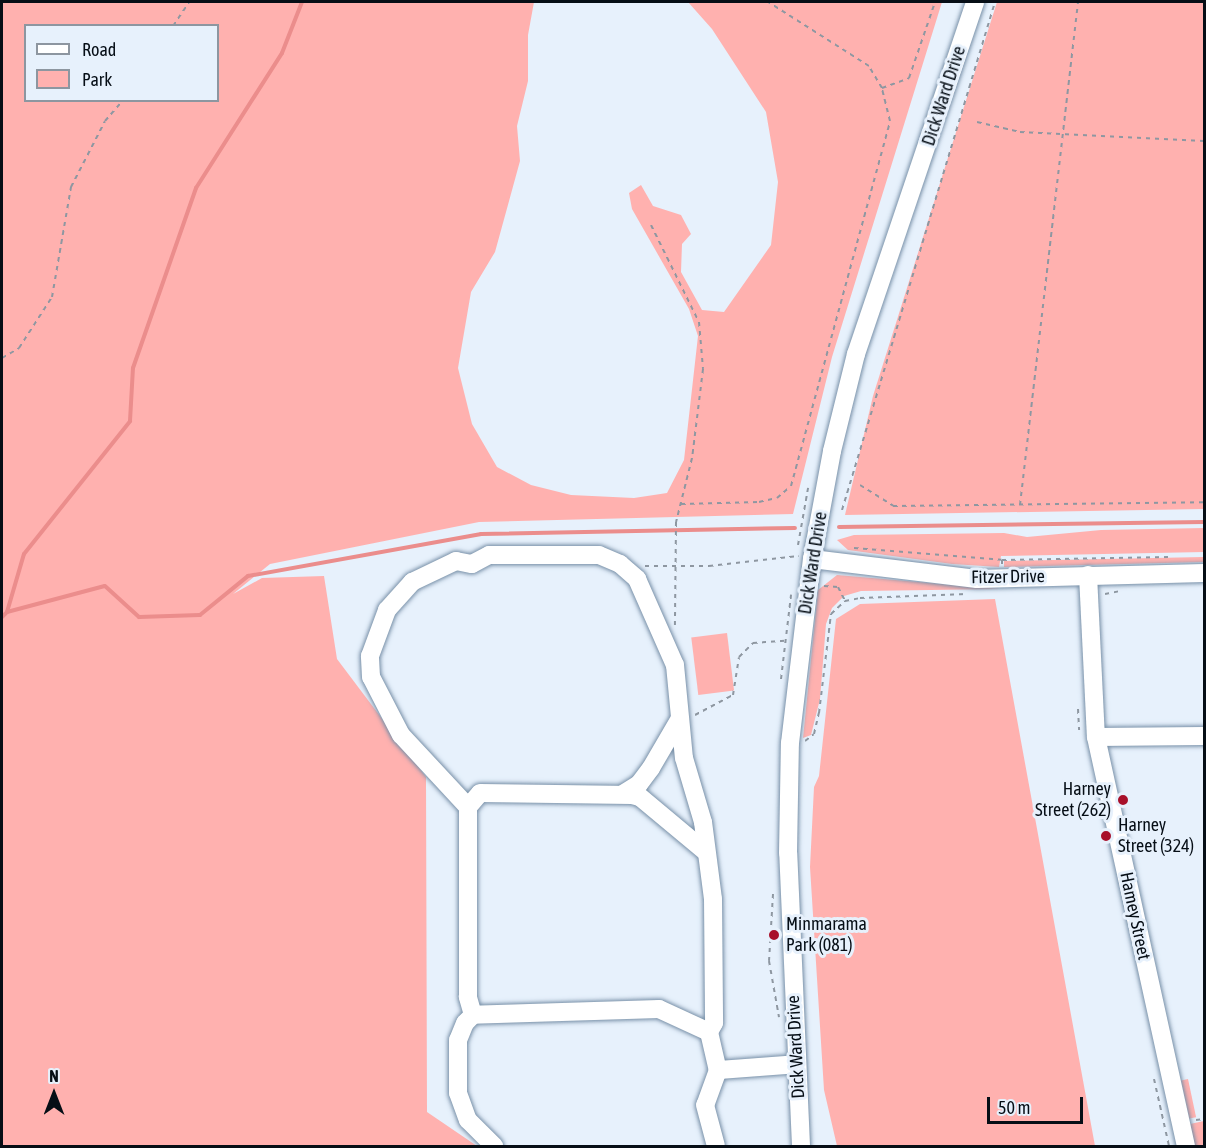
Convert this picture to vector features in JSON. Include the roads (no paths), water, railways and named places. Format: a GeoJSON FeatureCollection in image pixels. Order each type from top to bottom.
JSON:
{"type":"FeatureCollection","features":[{"type":"Feature","properties":{"kind":"street","name":"Dick Ward Drive"},"geometry":{"type":"LineString","coordinates":[[801,1146],[788,853],[790,741],[804,557],[809,528],[856,354],[975,2]]}},
{"type":"Feature","properties":{"kind":"street"},"geometry":{"type":"LineString","coordinates":[[468,807],[401,735],[370,677],[370,656],[387,610],[412,582],[456,561],[472,564],[489,555],[599,555],[629,572],[659,622],[675,664],[679,720],[706,852],[713,899],[714,1023],[709,1032],[718,1070],[705,1105],[716,1146]]}},
{"type":"Feature","properties":{"kind":"street","name":"Fitzer Drive"},"geometry":{"type":"LineString","coordinates":[[804,557],[896,572],[1002,578],[1204,573]]}},
{"type":"Feature","properties":{"kind":"street","name":"Hamey Street"},"geometry":{"type":"LineString","coordinates":[[1088,575],[1096,737],[1186,1146]]}},
{"type":"Feature","properties":{"kind":"street"},"geometry":{"type":"LineString","coordinates":[[623,794],[639,784],[679,720]]}},
{"type":"Feature","properties":{"kind":"street"},"geometry":{"type":"LineString","coordinates":[[1096,737],[1204,736]]}},
{"type":"Feature","properties":{"kind":"street"},"geometry":{"type":"LineString","coordinates":[[494,1146],[468,1120],[458,1094],[458,1040],[473,1014],[468,997],[468,807],[480,793],[623,794],[640,797],[706,852]]}},
{"type":"Feature","properties":{"kind":"street"},"geometry":{"type":"LineString","coordinates":[[473,1014],[659,1010],[709,1032]]}},
{"type":"Feature","properties":{"kind":"street"},"geometry":{"type":"LineString","coordinates":[[718,1070],[797,1064]]}},
{"type":"Feature","properties":{"kind":"waterway"},"geometry":{"type":"LineString","coordinates":[[2,617],[7,612],[24,554],[130,421],[133,368],[196,188],[282,53],[302,2]]}},
{"type":"Feature","properties":{"kind":"waterway"},"geometry":{"type":"LineString","coordinates":[[839,527],[1204,522]]}},
{"type":"Feature","properties":{"kind":"waterway"},"geometry":{"type":"LineString","coordinates":[[7,612],[105,586],[139,617],[200,615],[248,576],[481,534],[795,528]]}},
{"type":"Feature","properties":{"kind":"place","name":"Harney Street (262)"},"geometry":{"type":"Point","coordinates":[1123,800]}},
{"type":"Feature","properties":{"kind":"place","name":"Harney Street (324)"},"geometry":{"type":"Point","coordinates":[1106,836]}},
{"type":"Feature","properties":{"kind":"place","name":"Minmarama Park (081)"},"geometry":{"type":"Point","coordinates":[774,935]}}]}
